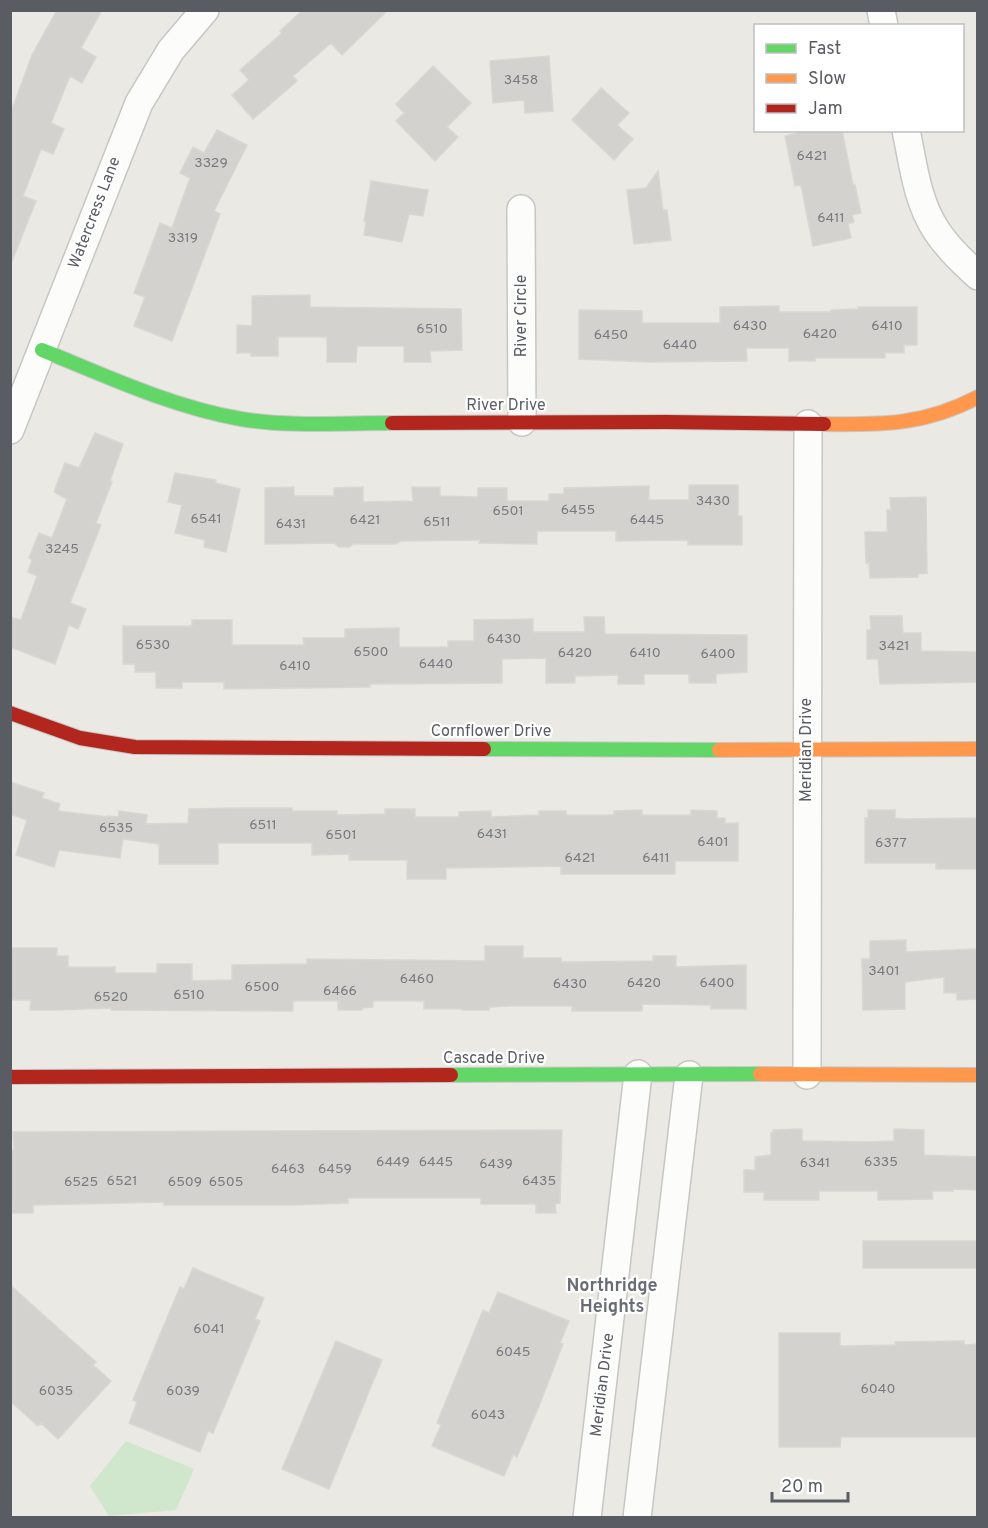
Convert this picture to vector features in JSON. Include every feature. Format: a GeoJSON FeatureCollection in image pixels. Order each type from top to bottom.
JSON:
{"type":"FeatureCollection","features":[{"type":"Feature","properties":{"kind":"street","name":"Watercress Lane"},"geometry":{"type":"LineString","coordinates":[[10,430],[139,103],[171,50],[205,10]]}},
{"type":"Feature","properties":{"kind":"street"},"geometry":{"type":"LineString","coordinates":[[906,132],[919,188],[930,218],[941,238],[978,276]]}},
{"type":"Feature","properties":{"kind":"street","name":"River Circle"},"geometry":{"type":"LineString","coordinates":[[521,209],[522,422]]}},
{"type":"Feature","properties":{"kind":"street","name":"River Drive"},"geometry":{"type":"LineString","coordinates":[[42,350],[175,402],[230,417],[291,423],[879,425],[906,423],[941,414],[978,397]]}},
{"type":"Feature","properties":{"kind":"street","name":"Meridian Drive"},"geometry":{"type":"LineString","coordinates":[[807,1075],[808,424]]}},
{"type":"Feature","properties":{"kind":"street","name":"Cornflower Drive"},"geometry":{"type":"LineString","coordinates":[[10,713],[80,738],[135,747],[978,749]]}},
{"type":"Feature","properties":{"kind":"street","name":"Meridian Drive"},"geometry":{"type":"LineString","coordinates":[[587,1518],[638,1074]]}},
{"type":"Feature","properties":{"kind":"street"},"geometry":{"type":"LineString","coordinates":[[637,1518],[657,1329],[689,1074]]}},
{"type":"Feature","properties":{"kind":"street","name":"Cascade Drive"},"geometry":{"type":"LineString","coordinates":[[10,1077],[978,1075]]}},
{"type":"Feature","properties":{"kind":"green space"},"geometry":{"type":"Polygon","coordinates":[[[126,1441],[194,1469],[176,1510],[109,1516],[90,1486],[126,1441]]]}},
{"type":"Feature","properties":{"kind":"building"},"geometry":{"type":"Polygon","coordinates":[[[57,10],[102,10],[81,48],[96,57],[82,83],[70,76],[51,123],[64,129],[53,154],[41,149],[23,196],[36,201],[12,261],[10,115],[32,55],[57,10]]]}},
{"type":"Feature","properties":{"kind":"building"},"geometry":{"type":"Polygon","coordinates":[[[303,10],[388,10],[342,55],[331,43],[293,76],[297,81],[253,119],[232,95],[249,80],[240,70],[282,33],[280,31],[303,10]]]}},
{"type":"Feature","properties":{"kind":"building"},"geometry":{"type":"Polygon","coordinates":[[[549,56],[553,111],[525,113],[524,100],[493,103],[490,61],[549,56]]]}},
{"type":"Feature","properties":{"kind":"building"},"geometry":{"type":"Polygon","coordinates":[[[433,66],[471,103],[447,127],[458,137],[435,161],[396,121],[404,113],[396,104],[433,66]]]}},
{"type":"Feature","properties":{"kind":"building"},"geometry":{"type":"Polygon","coordinates":[[[601,88],[629,113],[617,125],[633,139],[614,160],[572,120],[601,88]]]}},
{"type":"Feature","properties":{"kind":"building"},"geometry":{"type":"Polygon","coordinates":[[[217,130],[247,145],[214,211],[220,214],[172,341],[134,326],[145,297],[134,293],[160,223],[172,228],[190,178],[180,173],[193,147],[204,153],[217,130]]]}},
{"type":"Feature","properties":{"kind":"building"},"geometry":{"type":"Polygon","coordinates":[[[801,132],[842,132],[861,213],[852,215],[854,222],[848,224],[851,238],[813,246],[801,185],[795,186],[785,136],[801,132]]]}},
{"type":"Feature","properties":{"kind":"building"},"geometry":{"type":"Polygon","coordinates":[[[658,171],[663,210],[667,210],[671,240],[634,244],[627,190],[646,188],[658,171]]]}},
{"type":"Feature","properties":{"kind":"building"},"geometry":{"type":"Polygon","coordinates":[[[371,181],[428,190],[423,216],[409,214],[402,242],[364,235],[371,181]]]}},
{"type":"Feature","properties":{"kind":"building"},"geometry":{"type":"Polygon","coordinates":[[[310,295],[310,307],[461,309],[462,350],[430,351],[431,362],[404,362],[404,346],[357,346],[356,362],[327,362],[327,337],[278,337],[278,356],[251,356],[251,353],[237,353],[237,325],[252,326],[252,296],[310,295]]]}},
{"type":"Feature","properties":{"kind":"building"},"geometry":{"type":"Polygon","coordinates":[[[779,306],[779,312],[830,312],[831,310],[858,309],[858,307],[917,307],[917,345],[904,345],[904,353],[885,353],[885,358],[815,358],[815,361],[789,361],[789,348],[746,348],[747,361],[649,362],[579,359],[579,310],[642,311],[642,323],[720,323],[720,307],[779,306]]]}},
{"type":"Feature","properties":{"kind":"building"},"geometry":{"type":"Polygon","coordinates":[[[95,433],[123,444],[110,481],[112,482],[96,523],[101,525],[70,603],[86,609],[78,629],[69,625],[55,664],[10,647],[10,617],[21,620],[37,576],[28,572],[32,560],[29,558],[39,533],[52,538],[67,499],[54,492],[65,463],[79,468],[95,433]]]}},
{"type":"Feature","properties":{"kind":"building"},"geometry":{"type":"Polygon","coordinates":[[[175,473],[216,480],[215,483],[240,489],[226,552],[204,547],[205,540],[175,533],[182,505],[168,502],[175,473]]]}},
{"type":"Feature","properties":{"kind":"building"},"geometry":{"type":"Polygon","coordinates":[[[689,485],[738,485],[738,516],[742,516],[742,545],[688,545],[688,540],[616,541],[616,531],[537,531],[537,544],[479,543],[480,540],[401,541],[396,544],[353,544],[349,547],[339,547],[334,543],[265,544],[265,488],[294,487],[294,496],[334,496],[334,488],[363,487],[363,502],[413,501],[412,487],[440,487],[440,496],[478,497],[478,488],[507,488],[507,501],[549,501],[549,494],[564,494],[564,488],[649,486],[649,500],[689,500],[689,485]]]}},
{"type":"Feature","properties":{"kind":"building"},"geometry":{"type":"Polygon","coordinates":[[[926,497],[927,573],[918,574],[918,577],[870,578],[869,563],[866,563],[865,532],[887,532],[887,510],[891,510],[890,498],[926,497]]]}},
{"type":"Feature","properties":{"kind":"building"},"geometry":{"type":"Polygon","coordinates":[[[870,616],[902,616],[903,633],[921,633],[921,651],[978,652],[978,682],[880,684],[878,659],[867,659],[867,630],[871,630],[870,616]]]}},
{"type":"Feature","properties":{"kind":"building"},"geometry":{"type":"Polygon","coordinates":[[[584,617],[604,617],[605,634],[747,635],[747,672],[716,674],[716,683],[689,683],[689,674],[644,674],[644,684],[618,684],[618,675],[575,676],[575,683],[546,683],[546,658],[502,659],[502,683],[370,684],[370,687],[224,689],[224,682],[182,682],[182,688],[156,688],[156,672],[135,672],[135,664],[123,664],[123,626],[192,626],[192,620],[232,620],[232,645],[304,645],[303,638],[345,638],[345,629],[399,628],[399,647],[448,647],[448,641],[474,641],[474,620],[533,619],[533,632],[585,632],[584,617]]]}},
{"type":"Feature","properties":{"kind":"building"},"geometry":{"type":"Polygon","coordinates":[[[10,782],[44,793],[42,798],[60,804],[58,811],[107,817],[118,817],[119,811],[147,815],[146,824],[188,823],[189,809],[292,808],[292,811],[337,811],[337,815],[385,814],[385,809],[415,809],[415,817],[459,817],[459,812],[491,811],[491,817],[539,815],[539,811],[566,811],[566,815],[614,815],[614,811],[642,810],[642,815],[691,815],[691,810],[717,811],[717,818],[725,818],[725,823],[738,823],[738,861],[675,861],[675,874],[561,874],[561,866],[446,868],[446,879],[407,879],[407,860],[349,860],[349,854],[312,855],[312,843],[218,843],[218,864],[159,864],[159,844],[123,839],[120,858],[59,850],[54,867],[16,855],[27,820],[10,814],[10,782]]]}},
{"type":"Feature","properties":{"kind":"building"},"geometry":{"type":"Polygon","coordinates":[[[868,810],[895,810],[895,818],[903,819],[978,818],[978,869],[936,869],[936,863],[865,863],[865,818],[868,818],[868,810]]]}},
{"type":"Feature","properties":{"kind":"building"},"geometry":{"type":"Polygon","coordinates":[[[906,940],[906,952],[978,949],[978,999],[957,1000],[957,993],[944,993],[944,977],[905,982],[905,1009],[863,1010],[862,959],[870,959],[870,941],[906,940]]]}},
{"type":"Feature","properties":{"kind":"building"},"geometry":{"type":"Polygon","coordinates":[[[485,946],[523,946],[523,958],[561,958],[561,962],[653,961],[653,956],[676,956],[676,967],[746,965],[746,1009],[711,1009],[711,1005],[642,1004],[642,1011],[572,1011],[572,1006],[508,1006],[489,1007],[489,1010],[462,1010],[424,1009],[424,1001],[373,1001],[373,1007],[362,1008],[362,1010],[338,1010],[338,1001],[293,1001],[293,1011],[111,1010],[111,1008],[30,1010],[31,1000],[10,1000],[10,948],[57,948],[57,956],[68,956],[68,967],[115,967],[115,973],[157,973],[157,964],[192,964],[192,981],[232,980],[232,965],[307,964],[307,959],[485,961],[485,946]]]}},
{"type":"Feature","properties":{"kind":"building"},"geometry":{"type":"Polygon","coordinates":[[[802,1129],[802,1141],[870,1142],[894,1141],[894,1129],[924,1130],[924,1155],[978,1157],[978,1190],[932,1191],[933,1199],[878,1200],[878,1191],[819,1191],[819,1200],[764,1200],[764,1192],[744,1192],[744,1170],[755,1170],[755,1157],[771,1155],[773,1130],[802,1129]]]}},
{"type":"Feature","properties":{"kind":"building"},"geometry":{"type":"Polygon","coordinates":[[[562,1130],[560,1203],[555,1204],[556,1213],[536,1213],[536,1204],[481,1204],[481,1198],[348,1198],[348,1203],[294,1205],[164,1205],[164,1202],[33,1205],[33,1213],[12,1213],[12,1204],[10,1204],[10,1150],[14,1150],[13,1132],[562,1130]]]}},
{"type":"Feature","properties":{"kind":"building"},"geometry":{"type":"Polygon","coordinates":[[[863,1241],[978,1241],[978,1268],[863,1268],[863,1241]]]}},
{"type":"Feature","properties":{"kind":"building"},"geometry":{"type":"Polygon","coordinates":[[[193,1268],[264,1298],[255,1319],[260,1321],[213,1433],[208,1431],[200,1452],[129,1423],[137,1402],[133,1400],[159,1337],[180,1287],[184,1289],[193,1268]]]}},
{"type":"Feature","properties":{"kind":"building"},"geometry":{"type":"Polygon","coordinates":[[[10,1285],[96,1362],[93,1365],[111,1381],[58,1439],[41,1423],[38,1426],[10,1401],[10,1285]]]}},
{"type":"Feature","properties":{"kind":"building"},"geometry":{"type":"Polygon","coordinates":[[[498,1292],[569,1321],[560,1343],[563,1344],[539,1406],[517,1457],[513,1455],[504,1476],[432,1446],[441,1425],[437,1423],[483,1310],[489,1313],[498,1292]]]}},
{"type":"Feature","properties":{"kind":"building"},"geometry":{"type":"Polygon","coordinates":[[[779,1333],[840,1333],[840,1346],[964,1341],[964,1345],[978,1344],[978,1437],[841,1437],[840,1447],[779,1447],[779,1333]]]}},
{"type":"Feature","properties":{"kind":"building"},"geometry":{"type":"Polygon","coordinates":[[[336,1341],[382,1360],[329,1489],[282,1469],[336,1341]]]}},
{"type":"Feature","properties":{"kind":"traffic: fast"},"geometry":{"type":"LineString","coordinates":[[42,350],[140,390],[215,414],[278,423],[392,423]]}},
{"type":"Feature","properties":{"kind":"traffic: fast"},"geometry":{"type":"LineString","coordinates":[[484,749],[719,750]]}},
{"type":"Feature","properties":{"kind":"traffic: fast"},"geometry":{"type":"LineString","coordinates":[[451,1075],[760,1074]]}},
{"type":"Feature","properties":{"kind":"traffic: slow"},"geometry":{"type":"LineString","coordinates":[[824,424],[884,423],[921,418],[940,413],[978,397]]}},
{"type":"Feature","properties":{"kind":"traffic: slow"},"geometry":{"type":"LineString","coordinates":[[719,750],[978,749]]}},
{"type":"Feature","properties":{"kind":"traffic: slow"},"geometry":{"type":"LineString","coordinates":[[760,1074],[978,1075]]}},
{"type":"Feature","properties":{"kind":"traffic: jam"},"geometry":{"type":"LineString","coordinates":[[392,423],[824,424]]}},
{"type":"Feature","properties":{"kind":"traffic: jam"},"geometry":{"type":"LineString","coordinates":[[10,713],[80,738],[135,747],[484,749]]}},
{"type":"Feature","properties":{"kind":"traffic: jam"},"geometry":{"type":"LineString","coordinates":[[10,1077],[451,1075]]}},
{"type":"Feature","properties":{"kind":"district","name":"Northridge Heights"},"geometry":{"type":"Point","coordinates":[612,1296]}}]}
